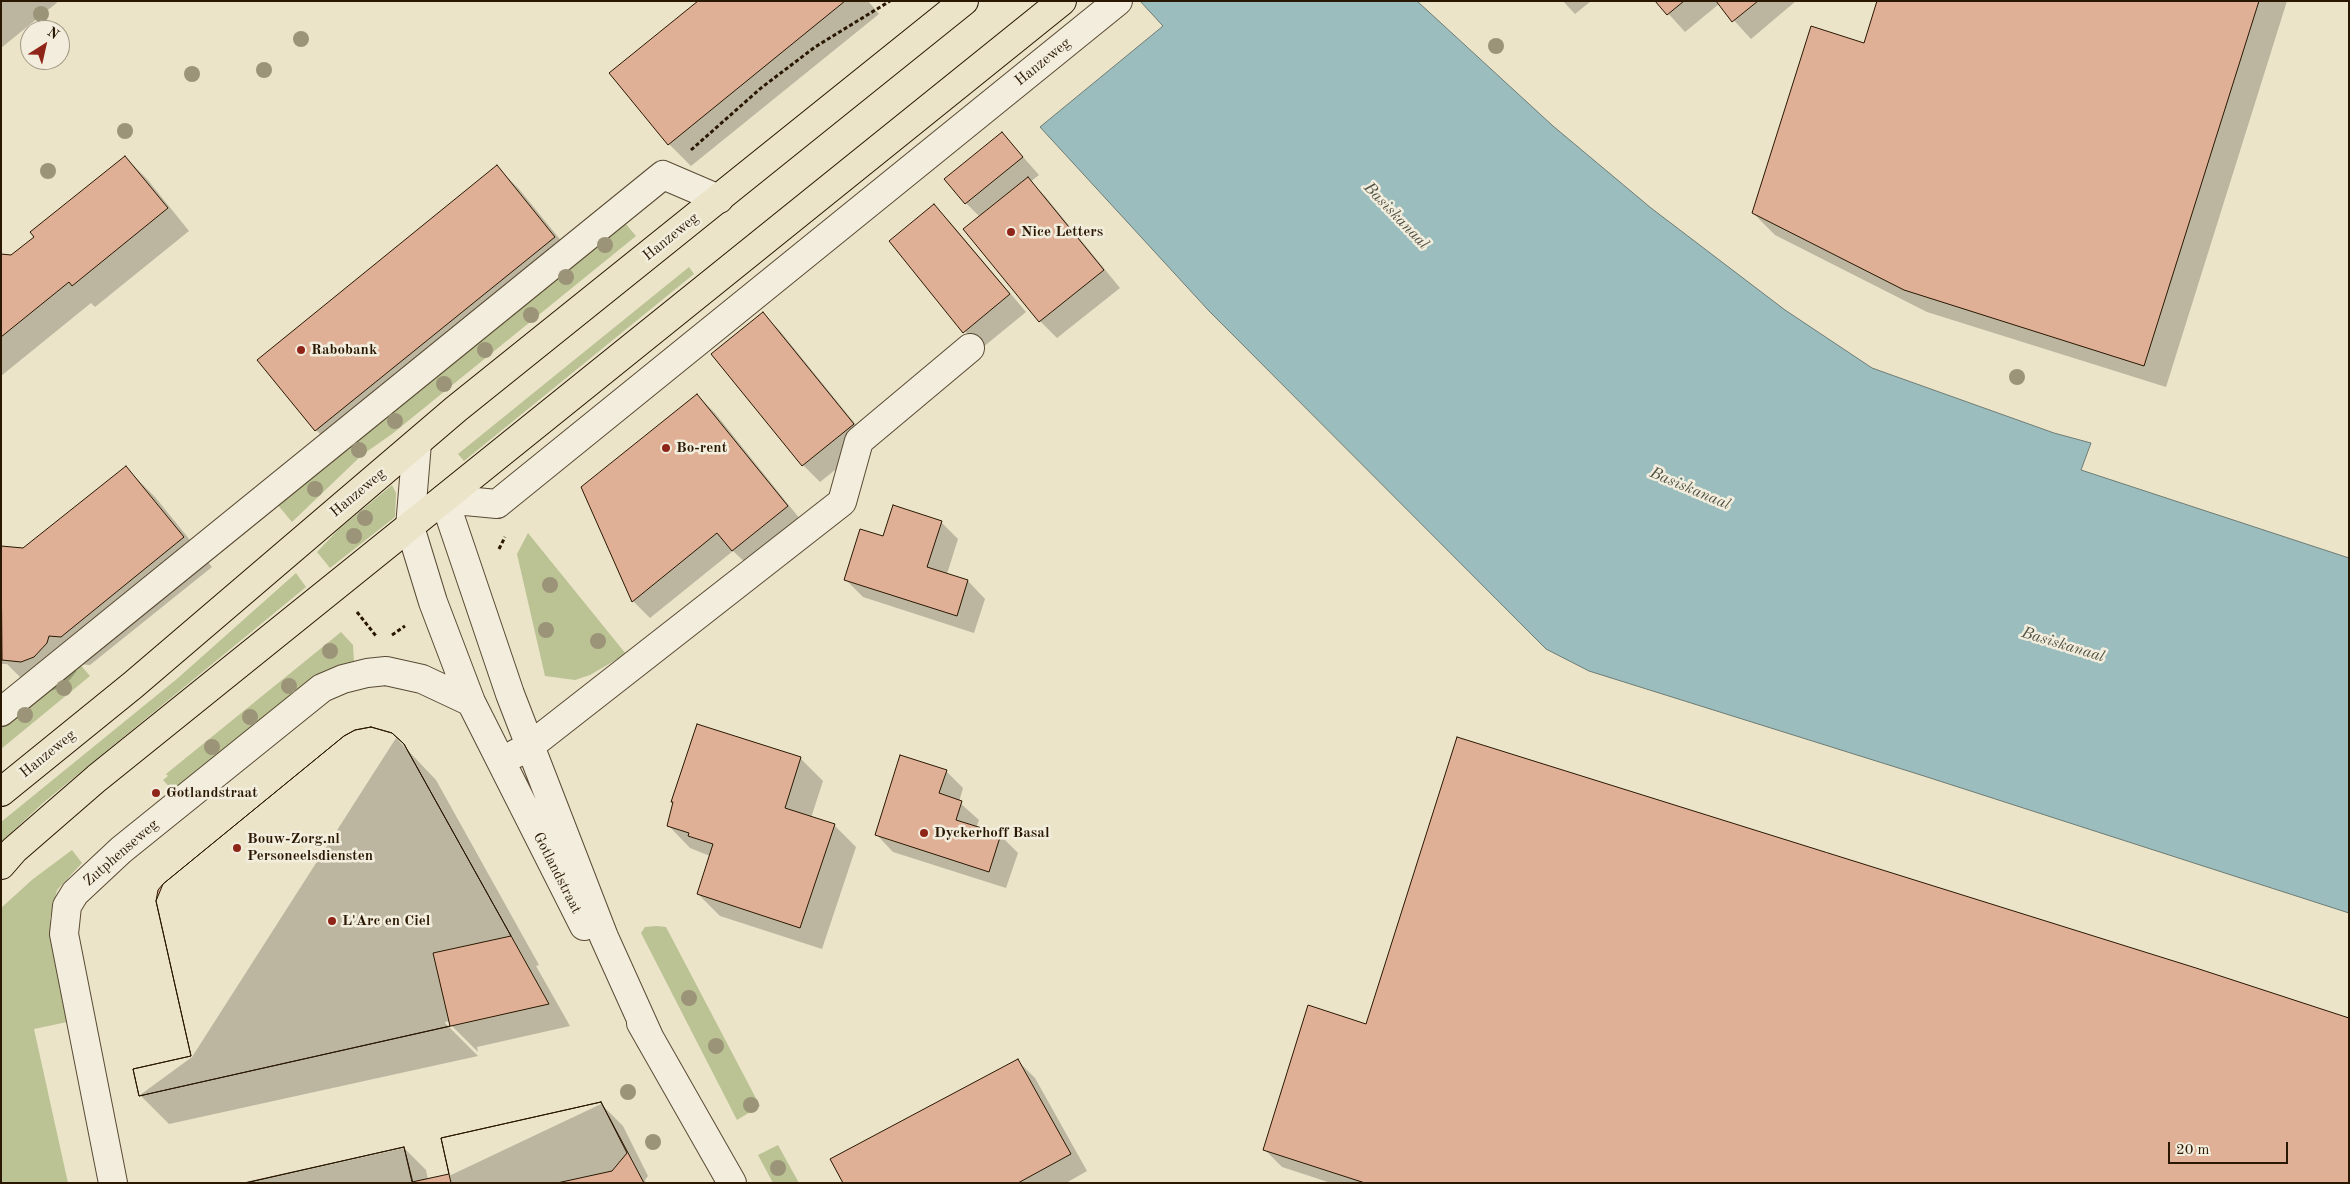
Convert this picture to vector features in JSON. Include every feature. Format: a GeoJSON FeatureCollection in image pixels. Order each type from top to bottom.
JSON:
{"type":"FeatureCollection","features":[{"type":"Feature","properties":{"kind":"main road","name":"Hanzeweg"},"geometry":{"type":"LineString","coordinates":[[1,792],[133,685],[456,409],[964,1]]}},
{"type":"Feature","properties":{"kind":"main road"},"geometry":{"type":"LineString","coordinates":[[1,865],[14,850],[97,778],[1062,1]]}},
{"type":"Feature","properties":{"kind":"street","name":"Hanzeweg"},"geometry":{"type":"LineString","coordinates":[[444,499],[497,504],[1118,1]]}},
{"type":"Feature","properties":{"kind":"street","name":"Hanzeweg"},"geometry":{"type":"LineString","coordinates":[[663,175],[719,199]]}},
{"type":"Feature","properties":{"kind":"street"},"geometry":{"type":"LineString","coordinates":[[1,712],[663,175]]}},
{"type":"Feature","properties":{"kind":"street"},"geometry":{"type":"LineString","coordinates":[[500,762],[530,746],[842,502],[859,441],[970,348]]}},
{"type":"Feature","properties":{"kind":"street","name":"Gotlandstraat"},"geometry":{"type":"LineString","coordinates":[[417,443],[410,527],[433,602],[471,702],[584,928],[732,1183]]}},
{"type":"Feature","properties":{"kind":"street","name":"Gotlandstraat"},"geometry":{"type":"LineString","coordinates":[[444,499],[503,676],[604,937],[650,1039]]}},
{"type":"Feature","properties":{"kind":"street","name":"Zutphenseweg"},"geometry":{"type":"LineString","coordinates":[[113,1183],[64,934],[67,906],[75,893],[94,873],[322,688],[343,679],[386,671],[422,680],[471,702]]}},
{"type":"Feature","properties":{"kind":"path"},"geometry":{"type":"LineString","coordinates":[[663,175],[761,88],[815,47],[890,1]]}},
{"type":"Feature","properties":{"kind":"green space"},"geometry":{"type":"Polygon","coordinates":[[[625,223],[636,236],[392,434],[362,455],[292,522],[277,504],[625,223]]]}},
{"type":"Feature","properties":{"kind":"green space"},"geometry":{"type":"Polygon","coordinates":[[[689,267],[694,274],[464,461],[458,454],[689,267]]]}},
{"type":"Feature","properties":{"kind":"green space"},"geometry":{"type":"Polygon","coordinates":[[[392,485],[396,493],[395,517],[330,568],[317,552],[339,529],[392,485]]]}},
{"type":"Feature","properties":{"kind":"green space"},"geometry":{"type":"Polygon","coordinates":[[[528,533],[626,654],[590,675],[575,680],[545,676],[517,554],[528,533]]]}},
{"type":"Feature","properties":{"kind":"green space"},"geometry":{"type":"Polygon","coordinates":[[[296,573],[306,587],[43,803],[1,842],[1,822],[178,678],[296,573]]]}},
{"type":"Feature","properties":{"kind":"green space"},"geometry":{"type":"Polygon","coordinates":[[[341,632],[353,645],[354,662],[319,675],[302,686],[173,791],[163,780],[168,776],[166,774],[341,632]]]}},
{"type":"Feature","properties":{"kind":"green space"},"geometry":{"type":"Polygon","coordinates":[[[78,662],[90,676],[1,749],[1,726],[78,662]]]}},
{"type":"Feature","properties":{"kind":"green space"},"geometry":{"type":"Polygon","coordinates":[[[72,850],[82,863],[57,890],[50,919],[72,1021],[34,1029],[68,1183],[1,1183],[1,908],[33,879],[72,850]]]}},
{"type":"Feature","properties":{"kind":"green space"},"geometry":{"type":"Polygon","coordinates":[[[645,927],[666,927],[760,1106],[737,1120],[641,933],[645,927]]]}},
{"type":"Feature","properties":{"kind":"green space"},"geometry":{"type":"Polygon","coordinates":[[[778,1145],[799,1183],[773,1183],[758,1155],[778,1145]]]}},
{"type":"Feature","properties":{"kind":"water","name":"Basiskanaal"},"geometry":{"type":"Polygon","coordinates":[[[1140,1],[1417,1],[1553,126],[1651,208],[1785,310],[1872,368],[2054,433],[2091,443],[2081,470],[2349,558],[2349,913],[1924,776],[1589,671],[1546,649],[1209,311],[1040,127],[1163,26],[1140,1]]]}},
{"type":"Feature","properties":{"kind":"building"},"geometry":{"type":"Polygon","coordinates":[[[698,1],[845,1],[668,145],[609,73],[698,1]]]}},
{"type":"Feature","properties":{"kind":"building"},"geometry":{"type":"Polygon","coordinates":[[[1655,1],[1684,1],[1667,15],[1655,1]]]}},
{"type":"Feature","properties":{"kind":"building"},"geometry":{"type":"Polygon","coordinates":[[[1716,1],[1758,1],[1732,22],[1716,1]]]}},
{"type":"Feature","properties":{"kind":"building"},"geometry":{"type":"Polygon","coordinates":[[[1877,1],[2259,1],[2144,366],[1904,290],[1752,213],[1811,26],[1864,43],[1877,1]]]}},
{"type":"Feature","properties":{"kind":"building"},"geometry":{"type":"Polygon","coordinates":[[[1002,132],[1023,157],[965,204],[944,179],[1002,132]]]}},
{"type":"Feature","properties":{"kind":"building"},"geometry":{"type":"Polygon","coordinates":[[[125,156],[168,208],[72,286],[69,282],[1,337],[1,254],[11,255],[34,237],[30,232],[125,156]]]}},
{"type":"Feature","properties":{"kind":"building"},"geometry":{"type":"Polygon","coordinates":[[[497,165],[555,237],[315,431],[257,360],[497,165]]]}},
{"type":"Feature","properties":{"kind":"building"},"geometry":{"type":"Polygon","coordinates":[[[1028,177],[1104,270],[1039,322],[963,229],[1028,177]]]}},
{"type":"Feature","properties":{"kind":"building"},"geometry":{"type":"Polygon","coordinates":[[[934,204],[1010,294],[963,333],[889,241],[934,204]]]}},
{"type":"Feature","properties":{"kind":"building"},"geometry":{"type":"Polygon","coordinates":[[[763,312],[854,424],[802,466],[711,354],[763,312]]]}},
{"type":"Feature","properties":{"kind":"building"},"geometry":{"type":"Polygon","coordinates":[[[697,394],[788,506],[732,551],[717,533],[632,602],[581,487],[697,394]]]}},
{"type":"Feature","properties":{"kind":"building"},"geometry":{"type":"Polygon","coordinates":[[[126,466],[184,537],[61,637],[49,636],[47,643],[34,657],[21,662],[2,660],[1,546],[23,548],[126,466]]]}},
{"type":"Feature","properties":{"kind":"building"},"geometry":{"type":"Polygon","coordinates":[[[893,505],[942,521],[927,567],[968,580],[957,616],[844,580],[860,529],[883,536],[893,505]]]}},
{"type":"Feature","properties":{"kind":"building"},"geometry":{"type":"Polygon","coordinates":[[[697,724],[801,757],[785,808],[835,824],[800,928],[697,894],[713,844],[688,836],[689,833],[667,826],[673,802],[671,802],[697,724]]]}},
{"type":"Feature","properties":{"kind":"building","name":"L'Arc en Ciel"},"geometry":{"type":"Polygon","coordinates":[[[371,727],[392,733],[404,744],[511,936],[433,953],[450,1026],[139,1096],[133,1069],[191,1056],[156,901],[158,890],[344,736],[355,730],[371,727]]]}},
{"type":"Feature","properties":{"kind":"building","name":"L'Arc en Ciel"},"geometry":{"type":"Polygon","coordinates":[[[371,727],[392,733],[404,744],[549,1004],[139,1096],[133,1069],[191,1056],[156,901],[163,884],[344,736],[355,730],[371,727]]]}},
{"type":"Feature","properties":{"kind":"building"},"geometry":{"type":"Polygon","coordinates":[[[1457,737],[2196,968],[2349,1018],[2349,1183],[1365,1183],[1263,1150],[1308,1005],[1366,1024],[1457,737]]]}},
{"type":"Feature","properties":{"kind":"building"},"geometry":{"type":"Polygon","coordinates":[[[900,755],[947,770],[939,793],[962,801],[956,820],[1001,834],[989,872],[875,835],[900,755]]]}},
{"type":"Feature","properties":{"kind":"building"},"geometry":{"type":"Polygon","coordinates":[[[1018,1059],[1071,1154],[1018,1183],[843,1183],[830,1159],[1018,1059]]]}},
{"type":"Feature","properties":{"kind":"building"},"geometry":{"type":"Polygon","coordinates":[[[601,1102],[644,1183],[246,1183],[404,1147],[412,1182],[449,1174],[441,1138],[601,1102]]]}},
{"type":"Feature","properties":{"kind":"building"},"geometry":{"type":"Polygon","coordinates":[[[601,1102],[627,1153],[612,1171],[557,1183],[451,1183],[441,1138],[601,1102]]]}},
{"type":"Feature","properties":{"kind":"building"},"geometry":{"type":"Polygon","coordinates":[[[404,1147],[413,1183],[244,1183],[404,1147]]]}},
{"type":"Feature","properties":{"kind":"place","name":"Nice Letters"},"geometry":{"type":"Point","coordinates":[1011,232]}},
{"type":"Feature","properties":{"kind":"place","name":"Rabobank"},"geometry":{"type":"Point","coordinates":[301,350]}},
{"type":"Feature","properties":{"kind":"place","name":"Bo-rent"},"geometry":{"type":"Point","coordinates":[666,448]}},
{"type":"Feature","properties":{"kind":"place","name":"Gotlandstraat"},"geometry":{"type":"Point","coordinates":[156,793]}},
{"type":"Feature","properties":{"kind":"place","name":"Dyckerhoff Basal"},"geometry":{"type":"Point","coordinates":[924,833]}},
{"type":"Feature","properties":{"kind":"place","name":"Bouw-Zorg.nl Personeelsdiensten"},"geometry":{"type":"Point","coordinates":[237,848]}},
{"type":"Feature","properties":{"kind":"place","name":"L'Arc en Ciel"},"geometry":{"type":"Point","coordinates":[332,921]}}]}
